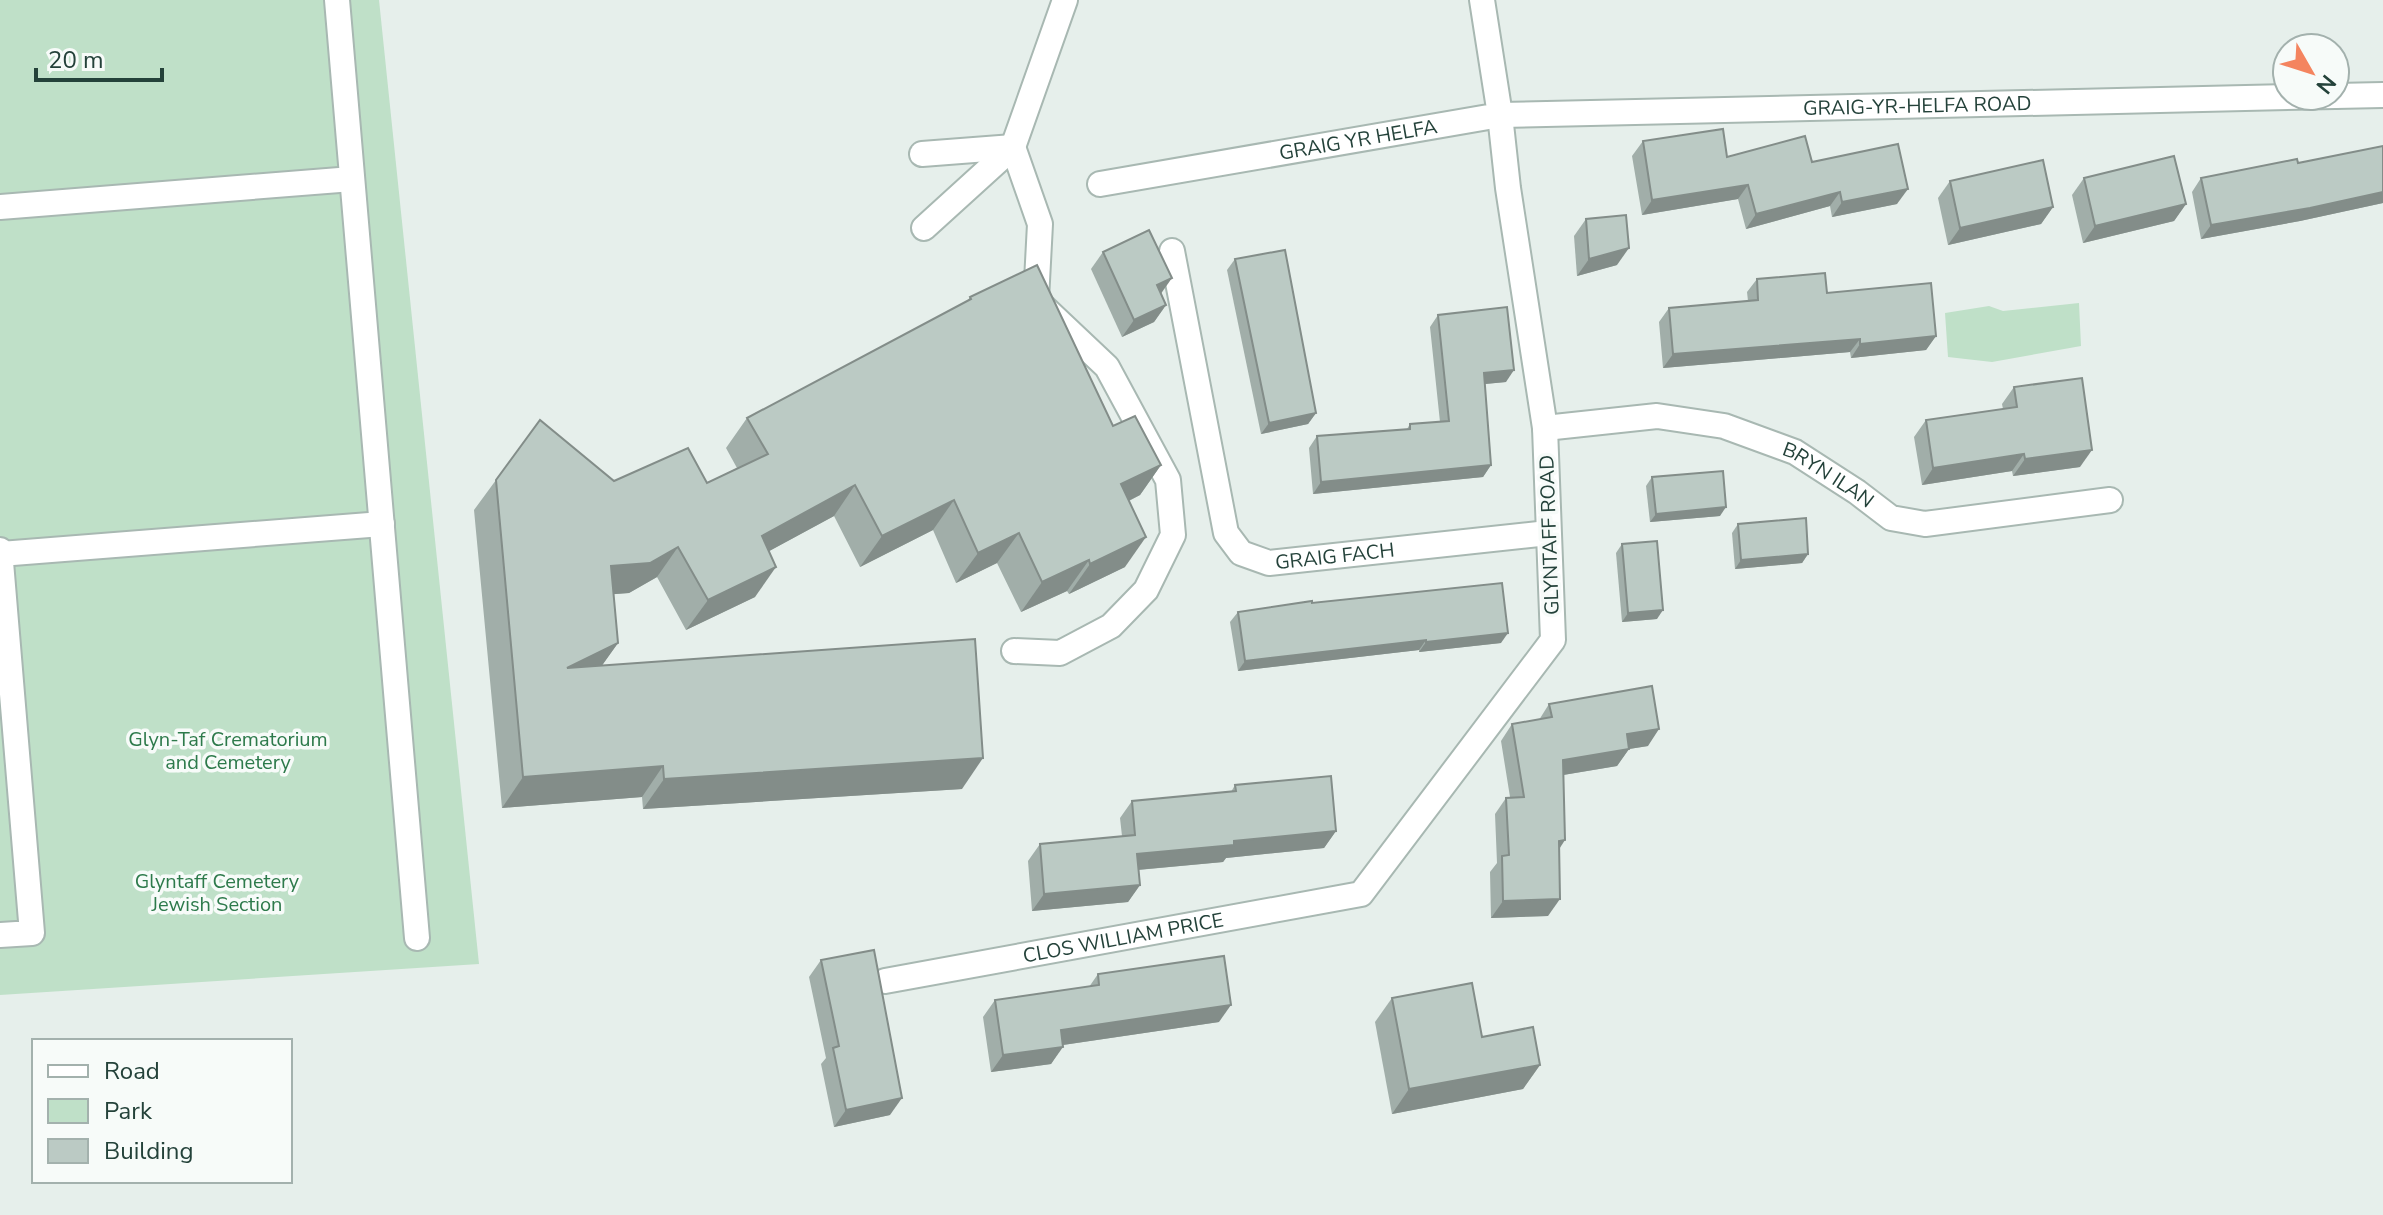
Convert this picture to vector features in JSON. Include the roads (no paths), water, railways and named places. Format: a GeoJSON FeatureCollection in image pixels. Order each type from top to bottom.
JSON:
{"type":"FeatureCollection","features":[{"type":"Feature","properties":{"kind":"street"},"geometry":{"type":"LineString","coordinates":[[337,0],[417,938]]}},
{"type":"Feature","properties":{"kind":"street"},"geometry":{"type":"LineString","coordinates":[[924,228],[1013,147],[1065,0]]}},
{"type":"Feature","properties":{"kind":"street"},"geometry":{"type":"LineString","coordinates":[[1482,0],[1500,115]]}},
{"type":"Feature","properties":{"kind":"street","name":"GRAIG-YR-HELFA ROAD"},"geometry":{"type":"LineString","coordinates":[[2351,96],[2383,95]]}},
{"type":"Feature","properties":{"kind":"street","name":"GRAIG-YR-HELFA ROAD"},"geometry":{"type":"LineString","coordinates":[[1500,115],[2271,97]]}},
{"type":"Feature","properties":{"kind":"street","name":"GRAIG YR HELFA"},"geometry":{"type":"LineString","coordinates":[[1100,184],[1500,115]]}},
{"type":"Feature","properties":{"kind":"street","name":"GLYNTAFF ROAD"},"geometry":{"type":"LineString","coordinates":[[1361,894],[1553,640],[1545,428],[1508,188],[1500,115]]}},
{"type":"Feature","properties":{"kind":"street"},"geometry":{"type":"LineString","coordinates":[[922,154],[1013,147]]}},
{"type":"Feature","properties":{"kind":"street"},"geometry":{"type":"LineString","coordinates":[[1013,147],[1040,224],[1036,300],[1107,367],[1168,480],[1173,535],[1146,590],[1111,626],[1060,653],[1014,651]]}},
{"type":"Feature","properties":{"kind":"street"},"geometry":{"type":"LineString","coordinates":[[0,207],[352,179]]}},
{"type":"Feature","properties":{"kind":"street","name":"GRAIG FACH"},"geometry":{"type":"LineString","coordinates":[[1172,251],[1226,533],[1241,553],[1269,563],[1548,533]]}},
{"type":"Feature","properties":{"kind":"street","name":"BRYN ILAN"},"geometry":{"type":"LineString","coordinates":[[1545,428],[1657,416],[1724,426],[1795,452],[1891,518],[1925,524],[2110,500]]}},
{"type":"Feature","properties":{"kind":"street"},"geometry":{"type":"LineString","coordinates":[[0,935],[32,933],[0,553],[382,524]]}},
{"type":"Feature","properties":{"kind":"street","name":"CLOS WILLIAM PRICE"},"geometry":{"type":"LineString","coordinates":[[885,981],[1361,894]]}},
{"type":"Feature","properties":{"kind":"park label","name":"Glyn-Taf Crematorium and Cemetery"},"geometry":{"type":"Point","coordinates":[228,750]}},
{"type":"Feature","properties":{"kind":"park label","name":"Glyntaff Cemetery Jewish Section"},"geometry":{"type":"Point","coordinates":[217,892]}}]}
